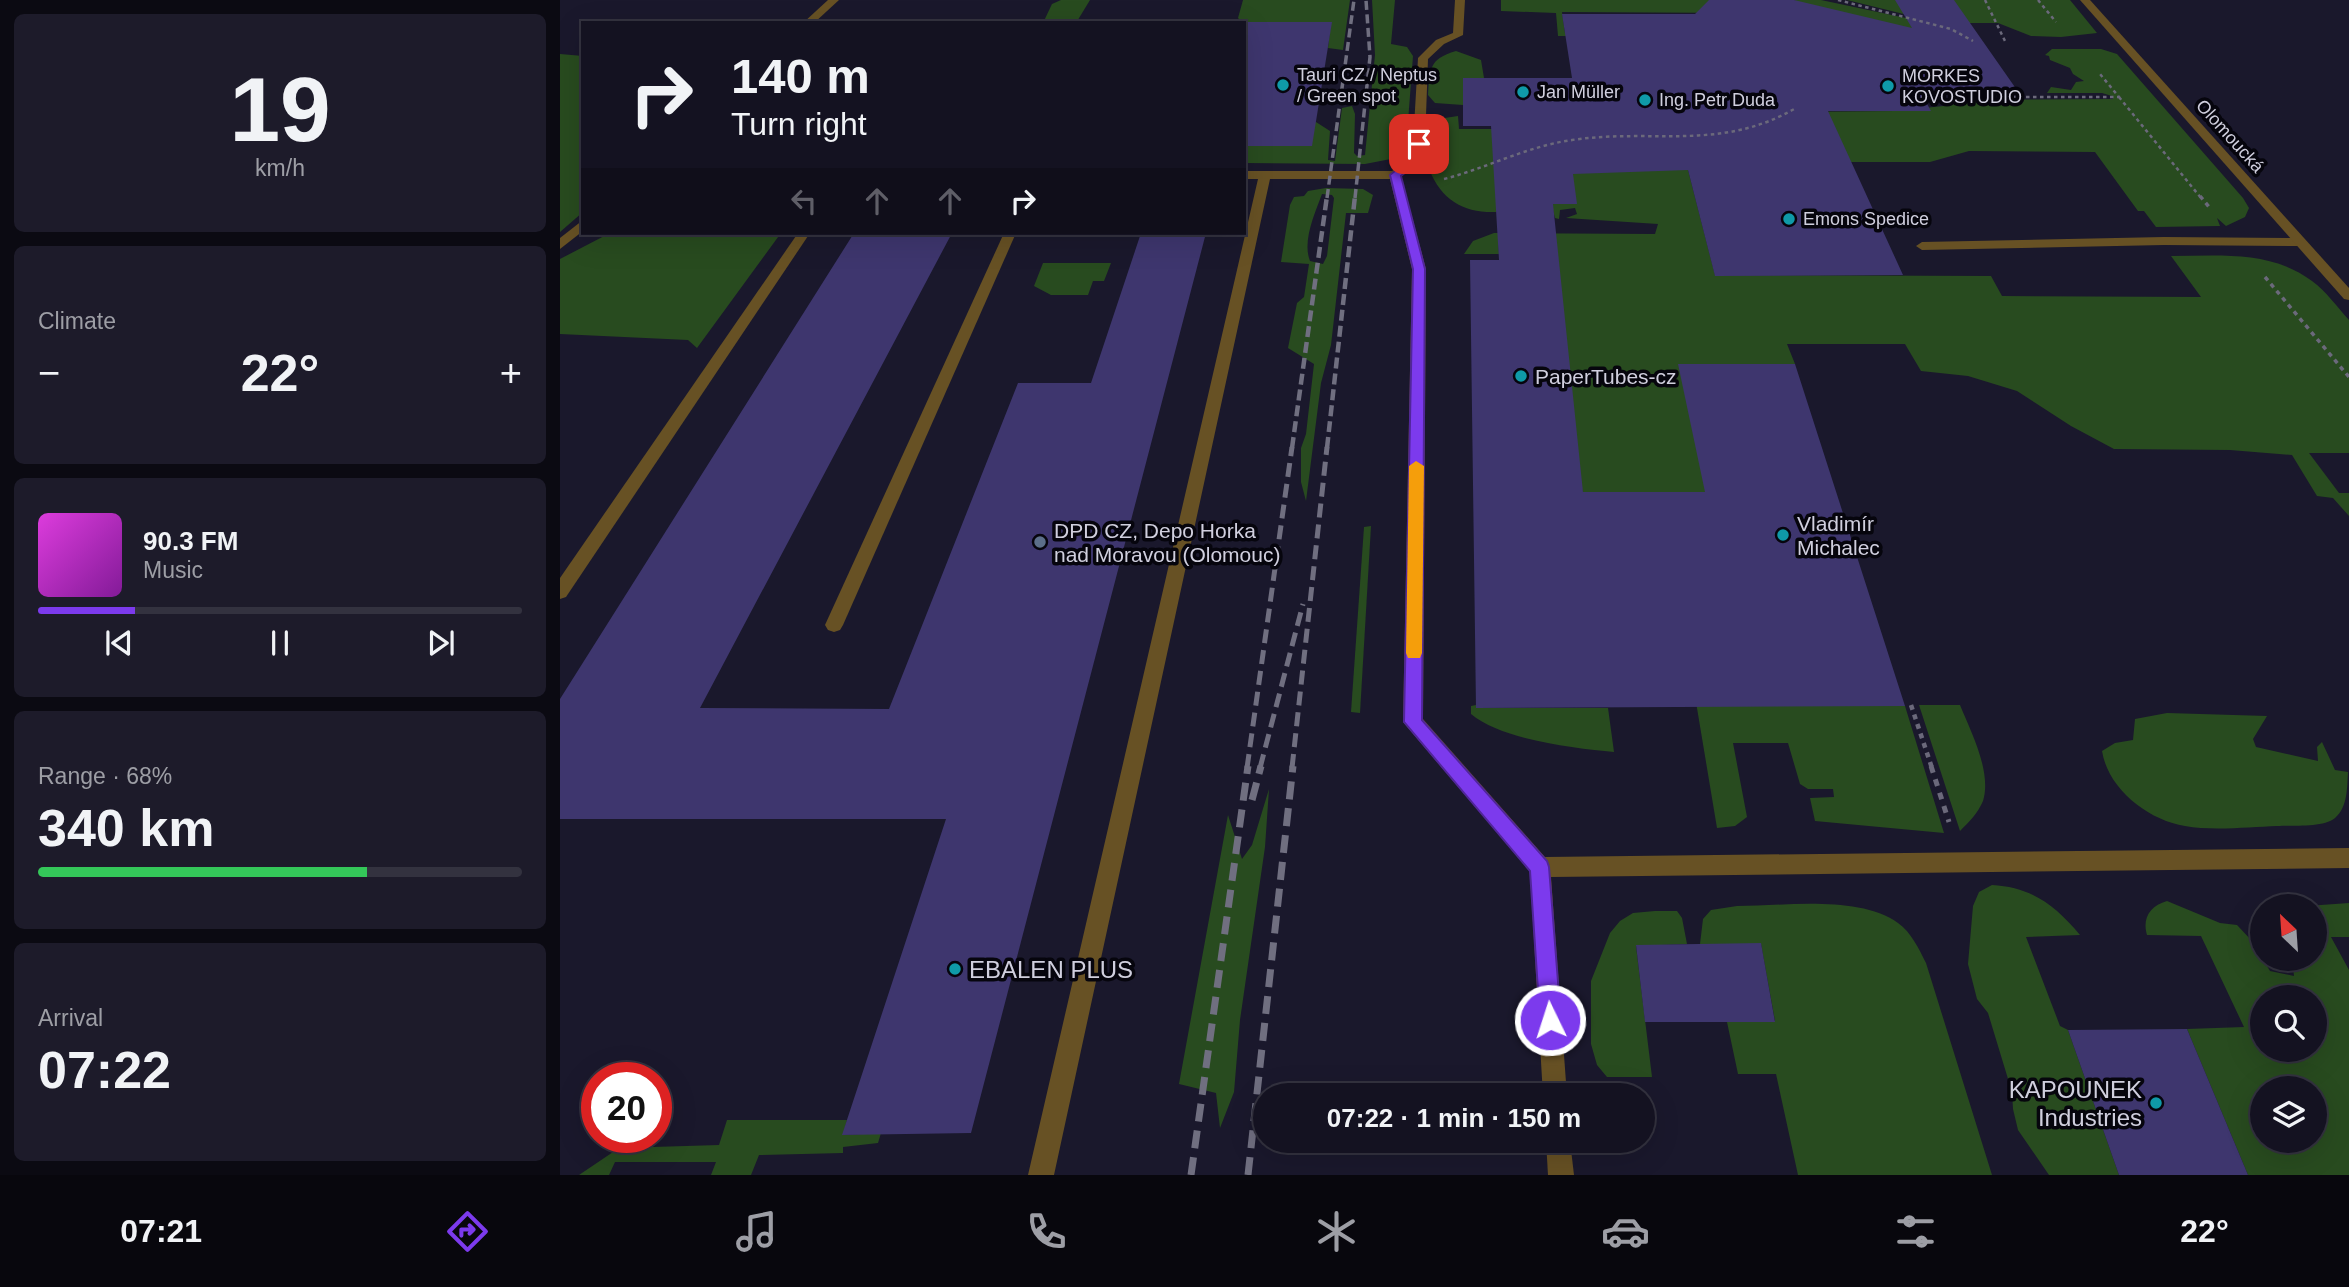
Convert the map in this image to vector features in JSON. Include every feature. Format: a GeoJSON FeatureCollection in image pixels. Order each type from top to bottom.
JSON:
{"type":"FeatureCollection","features":[{"type":"Feature","properties":{"kind":"street"},"geometry":{"type":"LineString","coordinates":[[810,21],[834,0]]}},
{"type":"Feature","properties":{"kind":"street"},"geometry":{"type":"LineString","coordinates":[[1397,180],[1412,162],[1419,144],[1423,58],[1440,42],[1458,35],[1460,0]]}},
{"type":"Feature","properties":{"kind":"street","name":"Olomoucká"},"geometry":{"type":"LineString","coordinates":[[2085,0],[2349,296]]}},
{"type":"Feature","properties":{"kind":"street"},"geometry":{"type":"LineString","coordinates":[[1246,175],[1397,180]]}},
{"type":"Feature","properties":{"kind":"street"},"geometry":{"type":"LineString","coordinates":[[1041,1175],[1265,175]]}},
{"type":"Feature","properties":{"kind":"street"},"geometry":{"type":"LineString","coordinates":[[1397,180],[1419,269],[1413,722],[1540,867],[1554,1083]]}},
{"type":"Feature","properties":{"kind":"street"},"geometry":{"type":"LineString","coordinates":[[560,245],[581,226]]}},
{"type":"Feature","properties":{"kind":"street"},"geometry":{"type":"LineString","coordinates":[[560,592],[803,235]]}},
{"type":"Feature","properties":{"kind":"street"},"geometry":{"type":"LineString","coordinates":[[834,625],[1009,235]]}},
{"type":"Feature","properties":{"kind":"street"},"geometry":{"type":"LineString","coordinates":[[1922,246],[2164,241],[2301,242]]}},
{"type":"Feature","properties":{"kind":"street"},"geometry":{"type":"LineString","coordinates":[[1540,867],[1961,860],[2081,862],[2349,858]]}},
{"type":"Feature","properties":{"kind":"street"},"geometry":{"type":"LineString","coordinates":[[1559,1153],[1561,1175]]}},
{"type":"Feature","properties":{"kind":"path"},"geometry":{"type":"LineString","coordinates":[[1838,0],[1951,29],[1973,41]]}},
{"type":"Feature","properties":{"kind":"path"},"geometry":{"type":"LineString","coordinates":[[1985,0],[2005,41]]}},
{"type":"Feature","properties":{"kind":"path"},"geometry":{"type":"LineString","coordinates":[[1908,97],[2111,97]]}},
{"type":"Feature","properties":{"kind":"path"},"geometry":{"type":"LineString","coordinates":[[1397,180],[1465,174],[1509,156],[1573,140],[1679,138],[1739,130],[1773,120],[1796,108]]}},
{"type":"Feature","properties":{"kind":"path"},"geometry":{"type":"LineString","coordinates":[[1911,705],[1952,833]]}},
{"type":"Feature","properties":{"kind":"green space"},"geometry":{"type":"Polygon","coordinates":[[[1061,0],[1090,0],[1077,21],[1044,21],[1052,4],[1061,0]]]}},
{"type":"Feature","properties":{"kind":"green space"},"geometry":{"type":"Polygon","coordinates":[[[1243,0],[1350,0],[1343,50],[1328,48],[1331,22],[1246,22],[1238,18],[1243,0]]]}},
{"type":"Feature","properties":{"kind":"green space"},"geometry":{"type":"Polygon","coordinates":[[[1372,0],[1395,0],[1391,44],[1407,47],[1413,56],[1406,148],[1396,158],[1365,164],[1246,163],[1246,145],[1316,122],[1330,131],[1328,160],[1335,161],[1342,108],[1352,106],[1355,114],[1354,153],[1357,156],[1365,155],[1375,55],[1372,0]]]}},
{"type":"Feature","properties":{"kind":"green space"},"geometry":{"type":"Polygon","coordinates":[[[1501,0],[1709,0],[1745,13],[1562,12],[1565,33],[1611,36],[1558,36],[1556,13],[1501,11],[1501,0]]]}},
{"type":"Feature","properties":{"kind":"green space"},"geometry":{"type":"Polygon","coordinates":[[[1794,0],[1821,0],[1920,21],[1932,28],[1841,33],[1794,0]]]}},
{"type":"Feature","properties":{"kind":"green space"},"geometry":{"type":"Polygon","coordinates":[[[1847,0],[2070,0],[2097,33],[2061,37],[2031,36],[1998,23],[1940,23],[1847,0]]]}},
{"type":"Feature","properties":{"kind":"green space"},"geometry":{"type":"Polygon","coordinates":[[[2052,49],[2101,49],[2117,54],[2243,198],[2249,208],[2245,217],[2226,226],[2217,218],[2220,226],[2156,227],[2144,211],[2138,211],[2095,152],[1969,151],[1930,162],[1686,162],[1715,275],[1991,276],[2002,296],[2201,297],[2171,256],[2244,257],[2279,264],[2317,285],[2349,320],[2349,453],[2309,453],[2339,493],[2349,493],[2349,516],[2333,498],[2317,496],[2292,455],[2230,450],[2114,449],[2071,426],[2017,391],[1968,376],[1921,371],[1905,344],[1787,344],[1795,364],[1679,364],[1751,706],[1905,706],[1944,833],[1815,821],[1810,798],[1834,797],[1833,789],[1808,789],[1800,784],[1788,743],[1733,743],[1747,817],[1735,826],[1717,828],[1661,492],[1583,492],[1498,237],[1499,254],[1464,254],[1473,241],[1494,233],[1655,234],[1658,224],[1566,218],[1577,214],[1575,208],[1560,210],[1559,219],[1555,218],[1553,210],[1500,207],[1496,212],[1484,212],[1464,207],[1447,197],[1429,169],[1428,126],[1438,119],[1458,116],[1459,129],[1714,129],[1795,112],[1895,111],[1953,105],[1950,100],[2113,99],[2112,96],[2102,93],[2047,93],[2051,87],[2071,90],[2076,82],[2084,81],[2073,74],[2070,68],[2050,60],[2049,56],[2045,55],[2052,49]]]}},
{"type":"Feature","properties":{"kind":"green space"},"geometry":{"type":"Polygon","coordinates":[[[1456,51],[1481,60],[1484,78],[1463,78],[1463,105],[1435,103],[1428,95],[1432,67],[1440,58],[1456,51]]]}},
{"type":"Feature","properties":{"kind":"green space"},"geometry":{"type":"Polygon","coordinates":[[[560,54],[581,56],[581,214],[560,232],[560,54]]]}},
{"type":"Feature","properties":{"kind":"green space"},"geometry":{"type":"Polygon","coordinates":[[[1326,188],[1363,189],[1373,195],[1368,213],[1346,213],[1331,345],[1321,383],[1306,501],[1301,482],[1301,448],[1306,434],[1314,364],[1288,348],[1297,303],[1304,297],[1309,264],[1281,262],[1290,205],[1294,197],[1304,196],[1308,191],[1326,188]],[[1322,194],[1308,236],[1310,261],[1323,264],[1327,256],[1334,198],[1332,195],[1322,194]]]}},
{"type":"Feature","properties":{"kind":"green space"},"geometry":{"type":"Polygon","coordinates":[[[606,235],[780,235],[697,348],[688,340],[560,334],[560,259],[606,235]]]}},
{"type":"Feature","properties":{"kind":"green space"},"geometry":{"type":"Polygon","coordinates":[[[1043,263],[1111,263],[1104,281],[1093,281],[1088,295],[1051,295],[1034,286],[1043,263]]]}},
{"type":"Feature","properties":{"kind":"green space"},"geometry":{"type":"Polygon","coordinates":[[[1371,526],[1360,713],[1351,712],[1364,527],[1371,526]]]}},
{"type":"Feature","properties":{"kind":"green space"},"geometry":{"type":"Polygon","coordinates":[[[1476,705],[1477,708],[1608,708],[1614,752],[1539,741],[1501,730],[1471,714],[1471,706],[1476,705]]]}},
{"type":"Feature","properties":{"kind":"green space"},"geometry":{"type":"Polygon","coordinates":[[[1919,705],[1960,705],[1979,752],[1985,778],[1983,801],[1960,831],[1919,705]]]}},
{"type":"Feature","properties":{"kind":"green space"},"geometry":{"type":"Polygon","coordinates":[[[2167,713],[2267,716],[2253,739],[2256,747],[2318,761],[2317,747],[2322,742],[2335,770],[2348,772],[2342,808],[2335,818],[2323,823],[2231,828],[2185,826],[2171,823],[2144,810],[2121,790],[2112,778],[2102,751],[2115,743],[2133,740],[2135,719],[2167,713]]]}},
{"type":"Feature","properties":{"kind":"green space"},"geometry":{"type":"Polygon","coordinates":[[[1269,789],[1265,847],[1240,1020],[1234,1092],[1220,1128],[1216,1093],[1179,1084],[1228,815],[1242,859],[1252,845],[1269,789]]]}},
{"type":"Feature","properties":{"kind":"green space"},"geometry":{"type":"Polygon","coordinates":[[[1992,885],[2019,889],[2041,900],[2061,915],[2080,935],[2026,937],[2060,1026],[2068,1030],[2119,1175],[2049,1175],[2018,1130],[2012,1092],[1988,1013],[1977,999],[1968,964],[1973,906],[1979,892],[1992,885]]]}},
{"type":"Feature","properties":{"kind":"green space"},"geometry":{"type":"Polygon","coordinates":[[[2167,901],[2220,923],[2237,925],[2250,939],[2250,971],[2270,971],[2294,976],[2293,971],[2328,971],[2328,904],[2349,903],[2349,937],[2331,937],[2349,970],[2349,1175],[2248,1175],[2187,1029],[2244,1027],[2201,936],[2147,935],[2146,923],[2152,909],[2167,901]]]}},
{"type":"Feature","properties":{"kind":"green space"},"geometry":{"type":"Polygon","coordinates":[[[1842,905],[1882,914],[1907,931],[1926,963],[1992,1175],[1798,1175],[1776,1074],[1738,1074],[1727,1022],[1775,1021],[1761,944],[1700,944],[1703,919],[1711,910],[1737,906],[1842,905]]]}},
{"type":"Feature","properties":{"kind":"green space"},"geometry":{"type":"Polygon","coordinates":[[[1677,911],[1682,918],[1687,944],[1636,946],[1652,1077],[1607,1077],[1597,1065],[1591,1044],[1591,981],[1610,933],[1620,921],[1633,913],[1677,911]]]}},
{"type":"Feature","properties":{"kind":"green space"},"geometry":{"type":"Polygon","coordinates":[[[727,1120],[847,1120],[843,1135],[881,1133],[878,1143],[843,1147],[843,1153],[759,1155],[751,1175],[711,1175],[716,1162],[615,1162],[609,1175],[579,1175],[612,1153],[672,1153],[672,1146],[719,1145],[727,1120]]]}},
{"type":"Feature","properties":{"kind":"building"},"geometry":{"type":"Polygon","coordinates":[[[1709,0],[1794,0],[1912,28],[1895,0],[1954,0],[2019,93],[1921,93],[1931,111],[1828,111],[1903,275],[1715,276],[1688,170],[1573,174],[1577,204],[1553,204],[1583,492],[1705,492],[1678,364],[1795,364],[1905,706],[1476,708],[1470,260],[1499,260],[1491,126],[1463,126],[1463,78],[1572,78],[1562,14],[1695,14],[1709,0]]]}},
{"type":"Feature","properties":{"kind":"building","name":"Tauri CZ / Neptus / Green spot"},"geometry":{"type":"Polygon","coordinates":[[[1246,22],[1332,22],[1312,146],[1246,146],[1246,22]]]}},
{"type":"Feature","properties":{"kind":"building","name":"DPD CZ, Depo Horka nad Moravou (Olomouc)"},"geometry":{"type":"Polygon","coordinates":[[[853,235],[951,235],[700,708],[889,709],[1018,383],[1091,383],[1140,235],[1205,235],[971,1133],[842,1135],[946,819],[560,819],[560,699],[853,235]]]}},
{"type":"Feature","properties":{"kind":"building"},"geometry":{"type":"Polygon","coordinates":[[[1761,943],[1775,1022],[1645,1022],[1636,945],[1761,943]]]}},
{"type":"Feature","properties":{"kind":"building","name":"KAPOUNEK Industries"},"geometry":{"type":"Polygon","coordinates":[[[2187,1029],[2248,1175],[2119,1175],[2068,1030],[2187,1029]]]}},
{"type":"Feature","properties":{"kind":"railway"},"geometry":{"type":"LineString","coordinates":[[1327,198],[1354,0]]}},
{"type":"Feature","properties":{"kind":"railway"},"geometry":{"type":"LineString","coordinates":[[1355,198],[1370,57],[1366,0]]}},
{"type":"Feature","properties":{"kind":"railway"},"geometry":{"type":"LineString","coordinates":[[1292,448],[1327,196]]}},
{"type":"Feature","properties":{"kind":"railway"},"geometry":{"type":"LineString","coordinates":[[1327,448],[1355,196]]}},
{"type":"Feature","properties":{"kind":"railway"},"geometry":{"type":"LineString","coordinates":[[1247,768],[1292,447]]}},
{"type":"Feature","properties":{"kind":"railway"},"geometry":{"type":"LineString","coordinates":[[1292,768],[1327,447]]}},
{"type":"Feature","properties":{"kind":"railway"},"geometry":{"type":"LineString","coordinates":[[1260,768],[1303,604]]}},
{"type":"Feature","properties":{"kind":"railway"},"geometry":{"type":"LineString","coordinates":[[1191,1175],[1248,766]]}},
{"type":"Feature","properties":{"kind":"railway"},"geometry":{"type":"LineString","coordinates":[[1252,800],[1261,766]]}},
{"type":"Feature","properties":{"kind":"railway"},"geometry":{"type":"LineString","coordinates":[[1248,1175],[1293,766]]}},
{"type":"Feature","properties":{"kind":"slow traffic"},"geometry":{"type":"LineString","coordinates":[[1414,653],[1416,466]]}},
{"type":"Feature","properties":{"kind":"place","name":"Tauri CZ / Neptus / Green spot"},"geometry":{"type":"Point","coordinates":[1283,85]}},
{"type":"Feature","properties":{"kind":"place","name":"MORKES KOVOSTUDIO"},"geometry":{"type":"Point","coordinates":[1888,86]}},
{"type":"Feature","properties":{"kind":"place","name":"Jan Müller"},"geometry":{"type":"Point","coordinates":[1523,92]}},
{"type":"Feature","properties":{"kind":"place","name":"Ing. Petr Duda"},"geometry":{"type":"Point","coordinates":[1645,100]}},
{"type":"Feature","properties":{"kind":"place","name":"Emons Spedice"},"geometry":{"type":"Point","coordinates":[1789,219]}},
{"type":"Feature","properties":{"kind":"place","name":"PaperTubes-cz"},"geometry":{"type":"Point","coordinates":[1521,376]}},
{"type":"Feature","properties":{"kind":"place","name":"Vladimír Michalec"},"geometry":{"type":"Point","coordinates":[1783,535]}},
{"type":"Feature","properties":{"kind":"place","name":"DPD CZ, Depo Horka nad Moravou (Olomouc)"},"geometry":{"type":"Point","coordinates":[1040,542]}},
{"type":"Feature","properties":{"kind":"place","name":"EBALEN PLUS"},"geometry":{"type":"Point","coordinates":[955,969]}},
{"type":"Feature","properties":{"kind":"place","name":"KAPOUNEK Industries"},"geometry":{"type":"Point","coordinates":[2156,1103]}},
{"type":"Feature","properties":{"kind":"route"},"geometry":{"type":"LineString","coordinates":[[1419,144],[1412,162],[1395,175],[1419,269],[1413,722],[1540,867],[1550,1020]]}}]}
